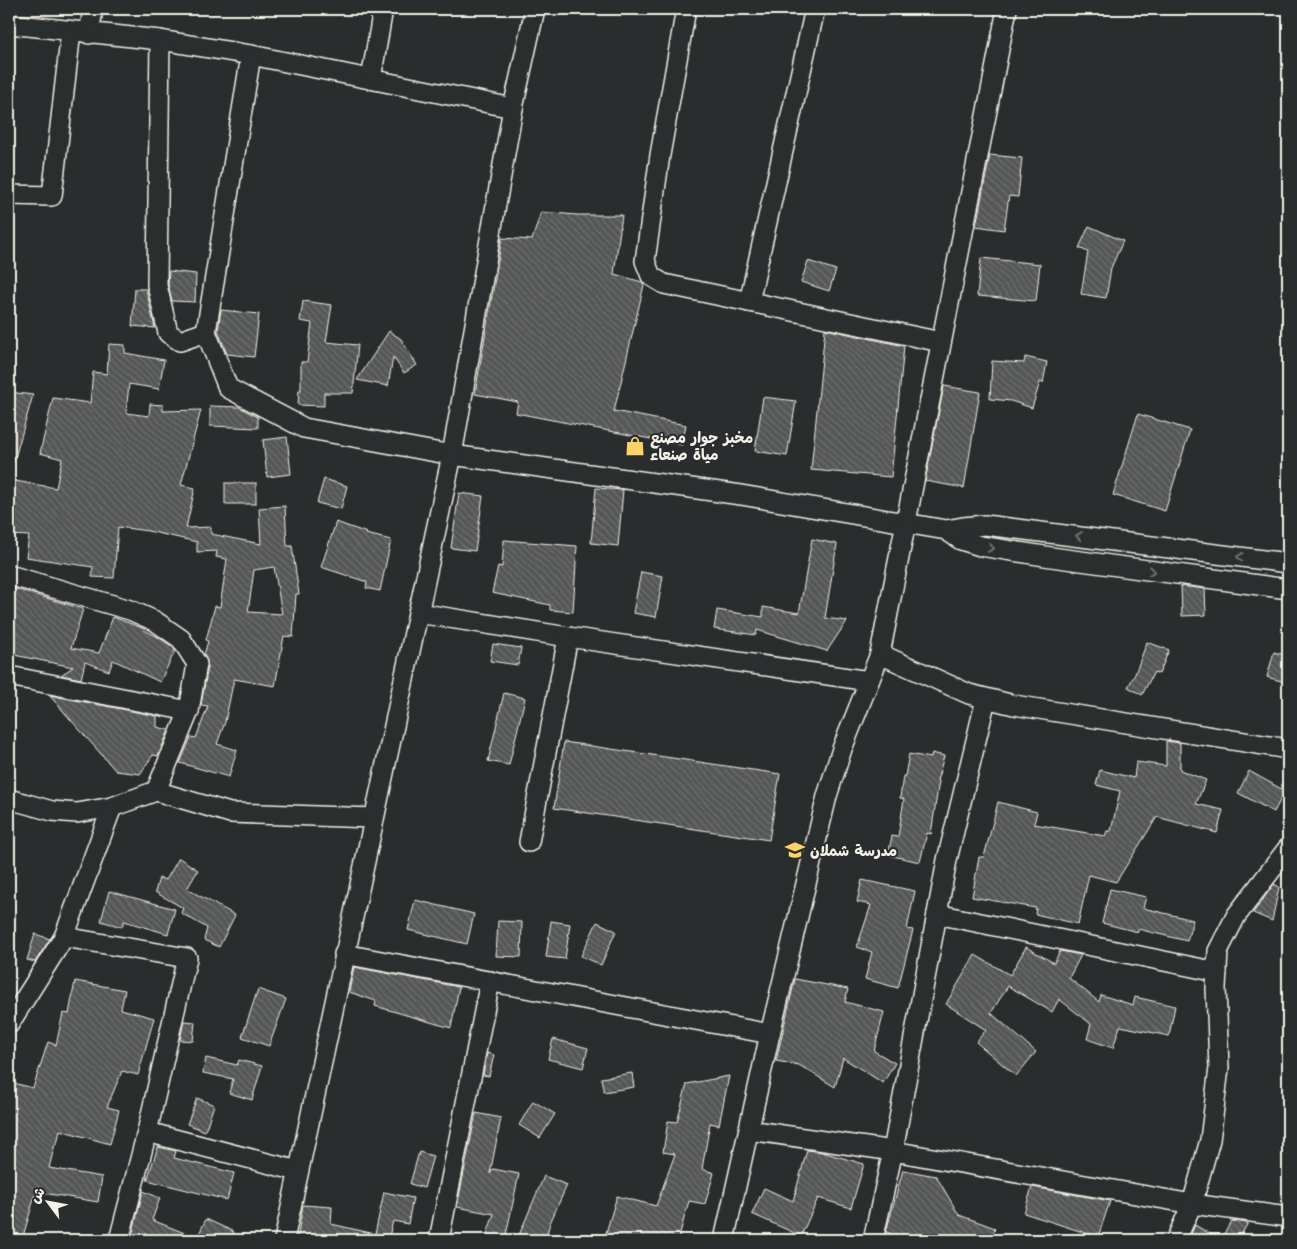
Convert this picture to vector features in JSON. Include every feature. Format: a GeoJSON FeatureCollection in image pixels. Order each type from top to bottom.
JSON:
{"type":"FeatureCollection","features":[{"type":"Feature","properties":{"kind":"street"},"geometry":{"type":"LineString","coordinates":[[9,195],[52,196],[80,32],[93,9]]}},
{"type":"Feature","properties":{"kind":"street"},"geometry":{"type":"LineString","coordinates":[[371,79],[383,9]]}},
{"type":"Feature","properties":{"kind":"street"},"geometry":{"type":"LineString","coordinates":[[284,1240],[452,455],[512,108],[535,9]]}},
{"type":"Feature","properties":{"kind":"street"},"geometry":{"type":"LineString","coordinates":[[686,9],[660,155],[645,261],[651,276],[664,284],[940,342]]}},
{"type":"Feature","properties":{"kind":"street"},"geometry":{"type":"LineString","coordinates":[[749,302],[814,9]]}},
{"type":"Feature","properties":{"kind":"street"},"geometry":{"type":"LineString","coordinates":[[724,1240],[770,1034],[827,796],[842,749],[880,654],[904,523],[1007,9]]}},
{"type":"Feature","properties":{"kind":"street"},"geometry":{"type":"LineString","coordinates":[[9,24],[160,40],[251,55],[512,108]]}},
{"type":"Feature","properties":{"kind":"street"},"geometry":{"type":"LineString","coordinates":[[160,40],[157,285],[168,333],[180,341],[206,332]]}},
{"type":"Feature","properties":{"kind":"street"},"geometry":{"type":"LineString","coordinates":[[251,55],[206,332],[228,388],[304,428],[452,455],[741,495],[946,530],[968,543],[980,546],[1288,588]]}},
{"type":"Feature","properties":{"kind":"street"},"geometry":{"type":"LineString","coordinates":[[946,530],[963,526],[985,525],[1288,563]]}},
{"type":"Feature","properties":{"kind":"street"},"geometry":{"type":"LineString","coordinates":[[9,575],[130,610],[154,621],[182,640],[196,664],[189,711],[156,791]]}},
{"type":"Feature","properties":{"kind":"street"},"geometry":{"type":"LineString","coordinates":[[418,613],[869,681]]}},
{"type":"Feature","properties":{"kind":"street"},"geometry":{"type":"LineString","coordinates":[[529,842],[568,637]]}},
{"type":"Feature","properties":{"kind":"street"},"geometry":{"type":"LineString","coordinates":[[880,654],[969,694],[986,699],[1024,707],[1288,749]]}},
{"type":"Feature","properties":{"kind":"street"},"geometry":{"type":"LineString","coordinates":[[9,676],[189,711]]}},
{"type":"Feature","properties":{"kind":"street"},"geometry":{"type":"LineString","coordinates":[[873,1240],[894,1151],[947,860],[986,699]]}},
{"type":"Feature","properties":{"kind":"street"},"geometry":{"type":"LineString","coordinates":[[9,799],[52,811],[77,813],[112,806],[156,791],[230,813],[373,818]]}},
{"type":"Feature","properties":{"kind":"street"},"geometry":{"type":"LineString","coordinates":[[9,1024],[64,937],[112,806]]}},
{"type":"Feature","properties":{"kind":"street"},"geometry":{"type":"LineString","coordinates":[[1176,1240],[1192,1204],[1210,1140],[1219,1068],[1216,988],[1218,951],[1236,916],[1288,848]]}},
{"type":"Feature","properties":{"kind":"street"},"geometry":{"type":"LineString","coordinates":[[937,914],[1217,972]]}},
{"type":"Feature","properties":{"kind":"street"},"geometry":{"type":"LineString","coordinates":[[64,937],[187,958],[147,1132],[119,1240]]}},
{"type":"Feature","properties":{"kind":"street"},"geometry":{"type":"LineString","coordinates":[[344,954],[770,1034]]}},
{"type":"Feature","properties":{"kind":"street"},"geometry":{"type":"LineString","coordinates":[[439,1240],[490,982]]}},
{"type":"Feature","properties":{"kind":"street"},"geometry":{"type":"LineString","coordinates":[[749,1130],[894,1151],[1192,1204],[1288,1217]]}},
{"type":"Feature","properties":{"kind":"street"},"geometry":{"type":"LineString","coordinates":[[147,1132],[298,1172]]}},
{"type":"Feature","properties":{"kind":"building"},"geometry":{"type":"Polygon","coordinates":[[[990,155],[1022,158],[1018,197],[1009,196],[1004,230],[976,226],[990,155]]]}},
{"type":"Feature","properties":{"kind":"building"},"geometry":{"type":"Polygon","coordinates":[[[541,212],[577,215],[622,215],[614,274],[642,282],[644,285],[614,411],[686,425],[682,445],[516,413],[518,402],[475,394],[502,238],[532,240],[541,212]]]}},
{"type":"Feature","properties":{"kind":"building"},"geometry":{"type":"Polygon","coordinates":[[[1089,226],[1123,241],[1111,268],[1106,298],[1081,294],[1088,252],[1079,248],[1089,226]]]}},
{"type":"Feature","properties":{"kind":"building"},"geometry":{"type":"Polygon","coordinates":[[[981,258],[1040,264],[1036,301],[977,296],[981,258]]]}},
{"type":"Feature","properties":{"kind":"building"},"geometry":{"type":"Polygon","coordinates":[[[808,261],[836,270],[829,291],[801,282],[808,261]]]}},
{"type":"Feature","properties":{"kind":"building"},"geometry":{"type":"Polygon","coordinates":[[[169,271],[196,274],[195,302],[172,301],[168,284],[169,271]]]}},
{"type":"Feature","properties":{"kind":"building"},"geometry":{"type":"Polygon","coordinates":[[[135,289],[146,289],[155,328],[132,326],[135,289]]]}},
{"type":"Feature","properties":{"kind":"building"},"geometry":{"type":"Polygon","coordinates":[[[303,301],[332,305],[326,342],[358,345],[353,393],[324,393],[324,406],[298,405],[299,390],[301,390],[301,362],[307,362],[312,323],[300,321],[303,301]]]}},
{"type":"Feature","properties":{"kind":"building"},"geometry":{"type":"Polygon","coordinates":[[[221,310],[259,314],[254,357],[227,354],[218,331],[221,310]]]}},
{"type":"Feature","properties":{"kind":"building"},"geometry":{"type":"Polygon","coordinates":[[[825,329],[904,346],[891,477],[811,470],[825,329]]]}},
{"type":"Feature","properties":{"kind":"building"},"geometry":{"type":"Polygon","coordinates":[[[389,331],[401,339],[417,365],[404,373],[393,357],[388,386],[357,380],[389,331]]]}},
{"type":"Feature","properties":{"kind":"building"},"geometry":{"type":"Polygon","coordinates":[[[109,344],[125,345],[125,353],[164,360],[159,389],[129,384],[126,413],[149,416],[150,404],[163,405],[163,411],[201,410],[181,485],[195,488],[186,528],[211,527],[211,534],[261,544],[259,508],[285,506],[287,546],[292,546],[299,594],[296,594],[293,637],[284,636],[275,686],[234,679],[225,722],[217,744],[237,750],[229,777],[180,763],[191,737],[196,738],[208,706],[201,705],[208,666],[204,655],[215,606],[220,607],[227,559],[216,557],[217,551],[197,552],[197,542],[148,531],[118,527],[114,578],[92,577],[93,567],[26,557],[29,536],[9,535],[9,480],[56,488],[62,459],[40,453],[53,398],[90,403],[93,372],[107,374],[109,344]],[[274,567],[254,570],[248,612],[282,614],[274,567]]]}},
{"type":"Feature","properties":{"kind":"building"},"geometry":{"type":"Polygon","coordinates":[[[1025,357],[1047,362],[1043,383],[1040,382],[1032,408],[1011,401],[990,399],[992,361],[1024,363],[1025,357]]]}},
{"type":"Feature","properties":{"kind":"building"},"geometry":{"type":"Polygon","coordinates":[[[944,386],[980,392],[964,488],[925,481],[944,386]]]}},
{"type":"Feature","properties":{"kind":"building"},"geometry":{"type":"Polygon","coordinates":[[[9,392],[33,395],[12,468],[9,467],[9,392]]]}},
{"type":"Feature","properties":{"kind":"building"},"geometry":{"type":"Polygon","coordinates":[[[763,397],[796,401],[787,456],[755,451],[763,397]]]}},
{"type":"Feature","properties":{"kind":"building"},"geometry":{"type":"Polygon","coordinates":[[[210,406],[239,407],[258,417],[258,428],[210,426],[210,406]]]}},
{"type":"Feature","properties":{"kind":"building"},"geometry":{"type":"Polygon","coordinates":[[[1138,414],[1190,430],[1165,511],[1113,495],[1138,414]]]}},
{"type":"Feature","properties":{"kind":"building"},"geometry":{"type":"Polygon","coordinates":[[[287,437],[291,474],[267,477],[263,440],[287,437]]]}},
{"type":"Feature","properties":{"kind":"building"},"geometry":{"type":"Polygon","coordinates":[[[324,479],[347,486],[341,509],[317,503],[324,479]]]}},
{"type":"Feature","properties":{"kind":"building"},"geometry":{"type":"Polygon","coordinates":[[[225,483],[256,483],[256,504],[225,504],[225,483]]]}},
{"type":"Feature","properties":{"kind":"building"},"geometry":{"type":"Polygon","coordinates":[[[596,488],[623,490],[618,546],[591,543],[596,488]]]}},
{"type":"Feature","properties":{"kind":"building"},"geometry":{"type":"Polygon","coordinates":[[[459,493],[483,496],[475,551],[451,548],[459,493]]]}},
{"type":"Feature","properties":{"kind":"building"},"geometry":{"type":"Polygon","coordinates":[[[336,522],[366,534],[391,540],[380,591],[366,588],[367,582],[321,567],[336,522]]]}},
{"type":"Feature","properties":{"kind":"building"},"geometry":{"type":"Polygon","coordinates":[[[812,539],[837,544],[825,618],[847,621],[827,651],[757,630],[756,635],[714,629],[717,610],[763,617],[763,607],[799,613],[812,539]]]}},
{"type":"Feature","properties":{"kind":"building"},"geometry":{"type":"Polygon","coordinates":[[[504,540],[577,546],[573,612],[550,610],[550,605],[492,593],[498,566],[502,567],[504,540]]]}},
{"type":"Feature","properties":{"kind":"building"},"geometry":{"type":"Polygon","coordinates":[[[641,572],[663,576],[656,617],[633,613],[641,572]]]}},
{"type":"Feature","properties":{"kind":"building"},"geometry":{"type":"Polygon","coordinates":[[[1181,586],[1205,589],[1206,615],[1182,616],[1181,586]]]}},
{"type":"Feature","properties":{"kind":"building"},"geometry":{"type":"Polygon","coordinates":[[[9,587],[83,609],[71,648],[99,653],[113,617],[145,629],[158,637],[173,647],[175,651],[160,682],[113,660],[109,671],[85,662],[81,679],[61,675],[73,667],[9,654],[9,587]]]}},
{"type":"Feature","properties":{"kind":"building"},"geometry":{"type":"Polygon","coordinates":[[[1147,642],[1169,650],[1159,674],[1154,672],[1142,695],[1128,687],[1147,642]]]}},
{"type":"Feature","properties":{"kind":"building"},"geometry":{"type":"Polygon","coordinates":[[[493,644],[521,648],[518,665],[490,661],[493,644]]]}},
{"type":"Feature","properties":{"kind":"building"},"geometry":{"type":"Polygon","coordinates":[[[1274,652],[1288,656],[1288,683],[1267,677],[1274,652]]]}},
{"type":"Feature","properties":{"kind":"building"},"geometry":{"type":"Polygon","coordinates":[[[504,693],[525,698],[509,765],[488,761],[504,693]]]}},
{"type":"Feature","properties":{"kind":"building"},"geometry":{"type":"Polygon","coordinates":[[[49,695],[157,716],[157,727],[169,730],[158,756],[153,755],[140,774],[116,771],[49,695]]]}},
{"type":"Feature","properties":{"kind":"building"},"geometry":{"type":"Polygon","coordinates":[[[1166,741],[1180,743],[1180,770],[1206,780],[1196,804],[1223,810],[1217,833],[1157,817],[1116,882],[1089,875],[1078,924],[1035,914],[1036,908],[972,897],[979,857],[984,857],[998,802],[1037,812],[1034,824],[1105,836],[1107,831],[1111,831],[1120,791],[1096,785],[1100,770],[1134,778],[1136,762],[1166,766],[1166,741]]]}},
{"type":"Feature","properties":{"kind":"building"},"geometry":{"type":"Polygon","coordinates":[[[564,742],[780,774],[769,840],[554,808],[564,742]]]}},
{"type":"Feature","properties":{"kind":"building"},"geometry":{"type":"Polygon","coordinates":[[[932,753],[944,756],[937,781],[939,781],[931,834],[927,833],[920,862],[888,855],[892,836],[898,837],[904,799],[900,798],[909,754],[931,758],[932,753]]]}},
{"type":"Feature","properties":{"kind":"building"},"geometry":{"type":"Polygon","coordinates":[[[1249,771],[1285,791],[1274,812],[1238,793],[1249,771]]]}},
{"type":"Feature","properties":{"kind":"building"},"geometry":{"type":"Polygon","coordinates":[[[179,858],[198,870],[187,889],[235,915],[219,947],[204,940],[207,928],[181,913],[183,908],[155,892],[159,878],[166,880],[179,858]]]}},
{"type":"Feature","properties":{"kind":"building"},"geometry":{"type":"Polygon","coordinates":[[[862,880],[915,891],[907,929],[913,930],[898,988],[865,979],[872,952],[857,947],[871,905],[857,902],[862,880]]]}},
{"type":"Feature","properties":{"kind":"building"},"geometry":{"type":"Polygon","coordinates":[[[1274,884],[1279,887],[1272,921],[1253,913],[1274,884]]]}},
{"type":"Feature","properties":{"kind":"building"},"geometry":{"type":"Polygon","coordinates":[[[1110,889],[1146,897],[1143,908],[1193,920],[1187,941],[1138,929],[1138,932],[1102,923],[1110,889]]]}},
{"type":"Feature","properties":{"kind":"building"},"geometry":{"type":"Polygon","coordinates":[[[109,891],[175,909],[168,934],[124,921],[122,927],[101,921],[109,891]]]}},
{"type":"Feature","properties":{"kind":"building"},"geometry":{"type":"Polygon","coordinates":[[[415,900],[474,914],[467,944],[408,930],[415,900]]]}},
{"type":"Feature","properties":{"kind":"building"},"geometry":{"type":"Polygon","coordinates":[[[498,921],[522,922],[521,957],[496,956],[498,921]]]}},
{"type":"Feature","properties":{"kind":"building"},"geometry":{"type":"Polygon","coordinates":[[[551,921],[570,924],[565,959],[546,957],[551,921]]]}},
{"type":"Feature","properties":{"kind":"building"},"geometry":{"type":"Polygon","coordinates":[[[597,922],[616,931],[601,965],[581,956],[597,922]]]}},
{"type":"Feature","properties":{"kind":"building"},"geometry":{"type":"Polygon","coordinates":[[[35,934],[50,939],[35,962],[27,960],[35,934]]]}},
{"type":"Feature","properties":{"kind":"building"},"geometry":{"type":"Polygon","coordinates":[[[1026,947],[1054,963],[1060,951],[1081,955],[1069,978],[1099,1002],[1101,995],[1133,1005],[1135,997],[1175,1006],[1169,1036],[1120,1026],[1113,1048],[1087,1039],[1091,1024],[1059,999],[1052,1012],[1008,986],[991,1013],[1036,1052],[1016,1076],[976,1042],[986,1030],[946,1004],[975,955],[1010,975],[1026,947]]]}},
{"type":"Feature","properties":{"kind":"building"},"geometry":{"type":"Polygon","coordinates":[[[354,967],[459,987],[451,1028],[375,1006],[376,1001],[349,992],[354,967]]]}},
{"type":"Feature","properties":{"kind":"building"},"geometry":{"type":"Polygon","coordinates":[[[795,979],[848,989],[845,1002],[884,1012],[874,1051],[895,1063],[883,1083],[843,1058],[835,1087],[799,1065],[776,1061],[795,979]]]}},
{"type":"Feature","properties":{"kind":"building"},"geometry":{"type":"Polygon","coordinates":[[[75,981],[125,990],[121,1009],[154,1018],[138,1075],[122,1071],[107,1107],[119,1110],[110,1144],[60,1130],[57,1144],[55,1144],[49,1168],[102,1177],[98,1202],[43,1193],[42,1196],[35,1195],[22,1240],[9,1240],[9,1082],[33,1088],[48,1042],[56,1045],[63,1013],[69,1014],[75,981]]]}},
{"type":"Feature","properties":{"kind":"building"},"geometry":{"type":"Polygon","coordinates":[[[258,989],[286,999],[269,1046],[242,1037],[258,989]]]}},
{"type":"Feature","properties":{"kind":"building"},"geometry":{"type":"Polygon","coordinates":[[[184,1021],[195,1022],[193,1041],[180,1040],[184,1021]]]}},
{"type":"Feature","properties":{"kind":"building"},"geometry":{"type":"Polygon","coordinates":[[[553,1039],[588,1048],[583,1068],[548,1059],[553,1039]]]}},
{"type":"Feature","properties":{"kind":"building"},"geometry":{"type":"Polygon","coordinates":[[[487,1053],[494,1055],[489,1076],[483,1075],[487,1053]]]}},
{"type":"Feature","properties":{"kind":"building"},"geometry":{"type":"Polygon","coordinates":[[[206,1058],[237,1065],[239,1060],[262,1066],[252,1100],[229,1093],[233,1079],[203,1073],[206,1058]]]}},
{"type":"Feature","properties":{"kind":"building"},"geometry":{"type":"Polygon","coordinates":[[[632,1073],[634,1087],[604,1092],[601,1078],[632,1073]]]}},
{"type":"Feature","properties":{"kind":"building"},"geometry":{"type":"Polygon","coordinates":[[[729,1076],[719,1125],[710,1123],[702,1169],[714,1173],[705,1204],[689,1201],[678,1240],[624,1240],[605,1236],[617,1196],[656,1206],[675,1154],[663,1152],[668,1121],[677,1122],[687,1084],[729,1076]]]}},
{"type":"Feature","properties":{"kind":"building"},"geometry":{"type":"Polygon","coordinates":[[[197,1098],[214,1105],[205,1131],[187,1124],[197,1098]]]}},
{"type":"Feature","properties":{"kind":"building"},"geometry":{"type":"Polygon","coordinates":[[[533,1101],[555,1114],[540,1138],[519,1125],[533,1101]]]}},
{"type":"Feature","properties":{"kind":"building"},"geometry":{"type":"Polygon","coordinates":[[[476,1113],[501,1118],[490,1174],[493,1169],[519,1174],[505,1240],[485,1240],[494,1214],[457,1207],[476,1113]]]}},
{"type":"Feature","properties":{"kind":"building"},"geometry":{"type":"Polygon","coordinates":[[[158,1147],[176,1151],[174,1158],[234,1173],[227,1200],[147,1180],[158,1147]]]}},
{"type":"Feature","properties":{"kind":"building"},"geometry":{"type":"Polygon","coordinates":[[[807,1150],[822,1152],[864,1164],[851,1208],[818,1198],[801,1236],[752,1214],[764,1188],[793,1201],[807,1150]]]}},
{"type":"Feature","properties":{"kind":"building"},"geometry":{"type":"Polygon","coordinates":[[[419,1152],[433,1156],[424,1188],[410,1184],[419,1152]]]}},
{"type":"Feature","properties":{"kind":"building"},"geometry":{"type":"Polygon","coordinates":[[[903,1170],[936,1176],[959,1215],[995,1228],[991,1240],[910,1240],[886,1232],[903,1170]]]}},
{"type":"Feature","properties":{"kind":"building"},"geometry":{"type":"Polygon","coordinates":[[[544,1176],[567,1185],[550,1223],[545,1240],[517,1240],[544,1176]]]}},
{"type":"Feature","properties":{"kind":"building"},"geometry":{"type":"Polygon","coordinates":[[[1032,1187],[1110,1201],[1098,1237],[1024,1213],[1032,1187]]]}},
{"type":"Feature","properties":{"kind":"building"},"geometry":{"type":"Polygon","coordinates":[[[143,1191],[160,1198],[152,1220],[197,1238],[206,1219],[234,1232],[230,1240],[131,1240],[143,1191]]]}},
{"type":"Feature","properties":{"kind":"building"},"geometry":{"type":"Polygon","coordinates":[[[384,1192],[413,1198],[408,1224],[393,1221],[388,1240],[297,1240],[303,1205],[332,1207],[331,1224],[375,1234],[384,1192]]]}},
{"type":"Feature","properties":{"kind":"building"},"geometry":{"type":"Polygon","coordinates":[[[1232,1221],[1248,1223],[1238,1240],[1220,1240],[1232,1221]]]}},
{"type":"Feature","properties":{"kind":"building"},"geometry":{"type":"Polygon","coordinates":[[[1195,1225],[1220,1240],[1188,1240],[1195,1225]]]}},
{"type":"Feature","properties":{"kind":"place","name":"مخبز جوار مصنع مياة صنعاء"},"geometry":{"type":"Point","coordinates":[635,446]}},
{"type":"Feature","properties":{"kind":"place","name":"مدرسة شملان"},"geometry":{"type":"Point","coordinates":[795,850]}}]}
